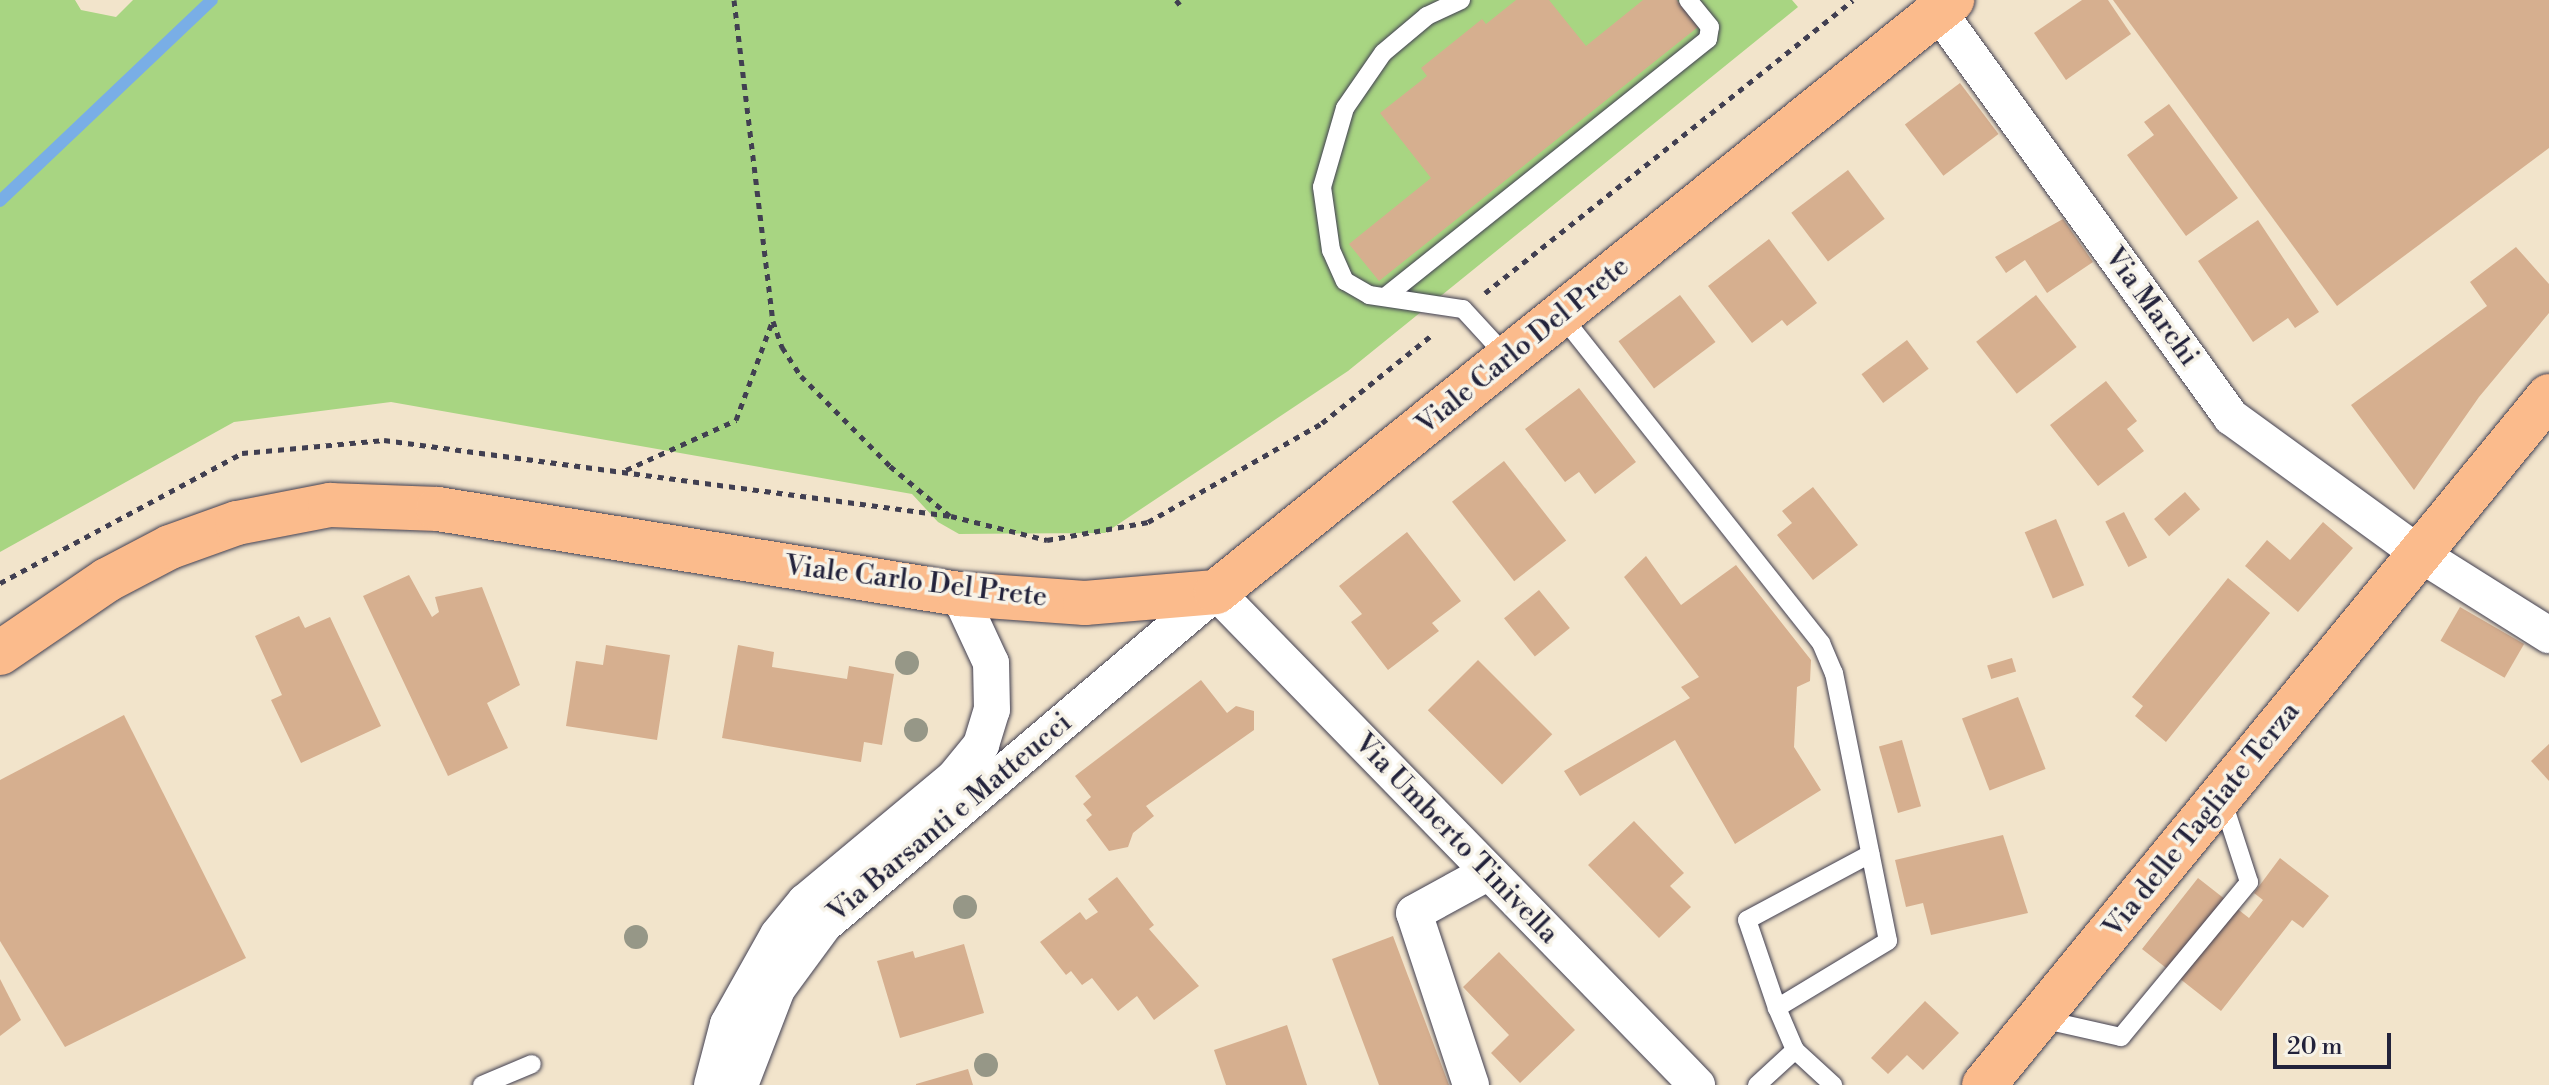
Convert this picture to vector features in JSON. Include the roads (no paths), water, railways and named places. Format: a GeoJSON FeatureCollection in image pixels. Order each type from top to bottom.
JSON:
{"type":"FeatureCollection","features":[{"type":"Feature","properties":{"kind":"main road","name":"Viale Carlo Del Prete"},"geometry":{"type":"LineString","coordinates":[[0,653],[107,580],[170,547],[237,523],[330,505],[438,509],[959,594],[1085,603],[1216,592],[1945,6]]}},
{"type":"Feature","properties":{"kind":"main road","name":"Via delle Tagliate Terza"},"geometry":{"type":"LineString","coordinates":[[1984,1085],[2417,552],[2549,396]]}},
{"type":"Feature","properties":{"kind":"street","name":"Via Marchi"},"geometry":{"type":"LineString","coordinates":[[1945,6],[2231,417],[2417,552],[2549,635]]}},
{"type":"Feature","properties":{"kind":"street","name":"Via Umberto Tinivella"},"geometry":{"type":"LineString","coordinates":[[1216,592],[1697,1085]]}},
{"type":"Feature","properties":{"kind":"street","name":"Via Barsanti e Matteucci"},"geometry":{"type":"LineString","coordinates":[[740,1085],[777,989],[824,925],[1216,592]]}},
{"type":"Feature","properties":{"kind":"street","name":"Via Barsanti e Matteucci"},"geometry":{"type":"LineString","coordinates":[[712,1085],[728,1024],[778,935],[805,902],[954,778],[981,745],[992,710],[991,663],[959,594]]}},
{"type":"Feature","properties":{"kind":"street"},"geometry":{"type":"LineString","coordinates":[[1471,1085],[1414,913],[1489,872]]}},
{"type":"Feature","properties":{"kind":"lane"},"geometry":{"type":"LineString","coordinates":[[1461,0],[1427,16],[1383,53],[1345,108],[1322,187],[1331,250],[1345,281],[1369,295],[1463,309],[1508,358]]}},
{"type":"Feature","properties":{"kind":"lane"},"geometry":{"type":"LineString","coordinates":[[1385,297],[1708,39],[1710,27],[1688,0]]}},
{"type":"Feature","properties":{"kind":"lane"},"geometry":{"type":"LineString","coordinates":[[1561,315],[1821,643],[1834,673],[1888,941],[1777,1008]]}},
{"type":"Feature","properties":{"kind":"lane"},"geometry":{"type":"LineString","coordinates":[[2038,1018],[2121,1037],[2249,882],[2221,797]]}},
{"type":"Feature","properties":{"kind":"lane"},"geometry":{"type":"LineString","coordinates":[[1833,1085],[1795,1050],[1747,920],[1870,854]]}},
{"type":"Feature","properties":{"kind":"lane"},"geometry":{"type":"LineString","coordinates":[[1757,1085],[1795,1050]]}},
{"type":"Feature","properties":{"kind":"lane"},"geometry":{"type":"LineString","coordinates":[[482,1085],[532,1064]]}},
{"type":"Feature","properties":{"kind":"waterway"},"geometry":{"type":"LineString","coordinates":[[0,201],[212,0]]}}]}
